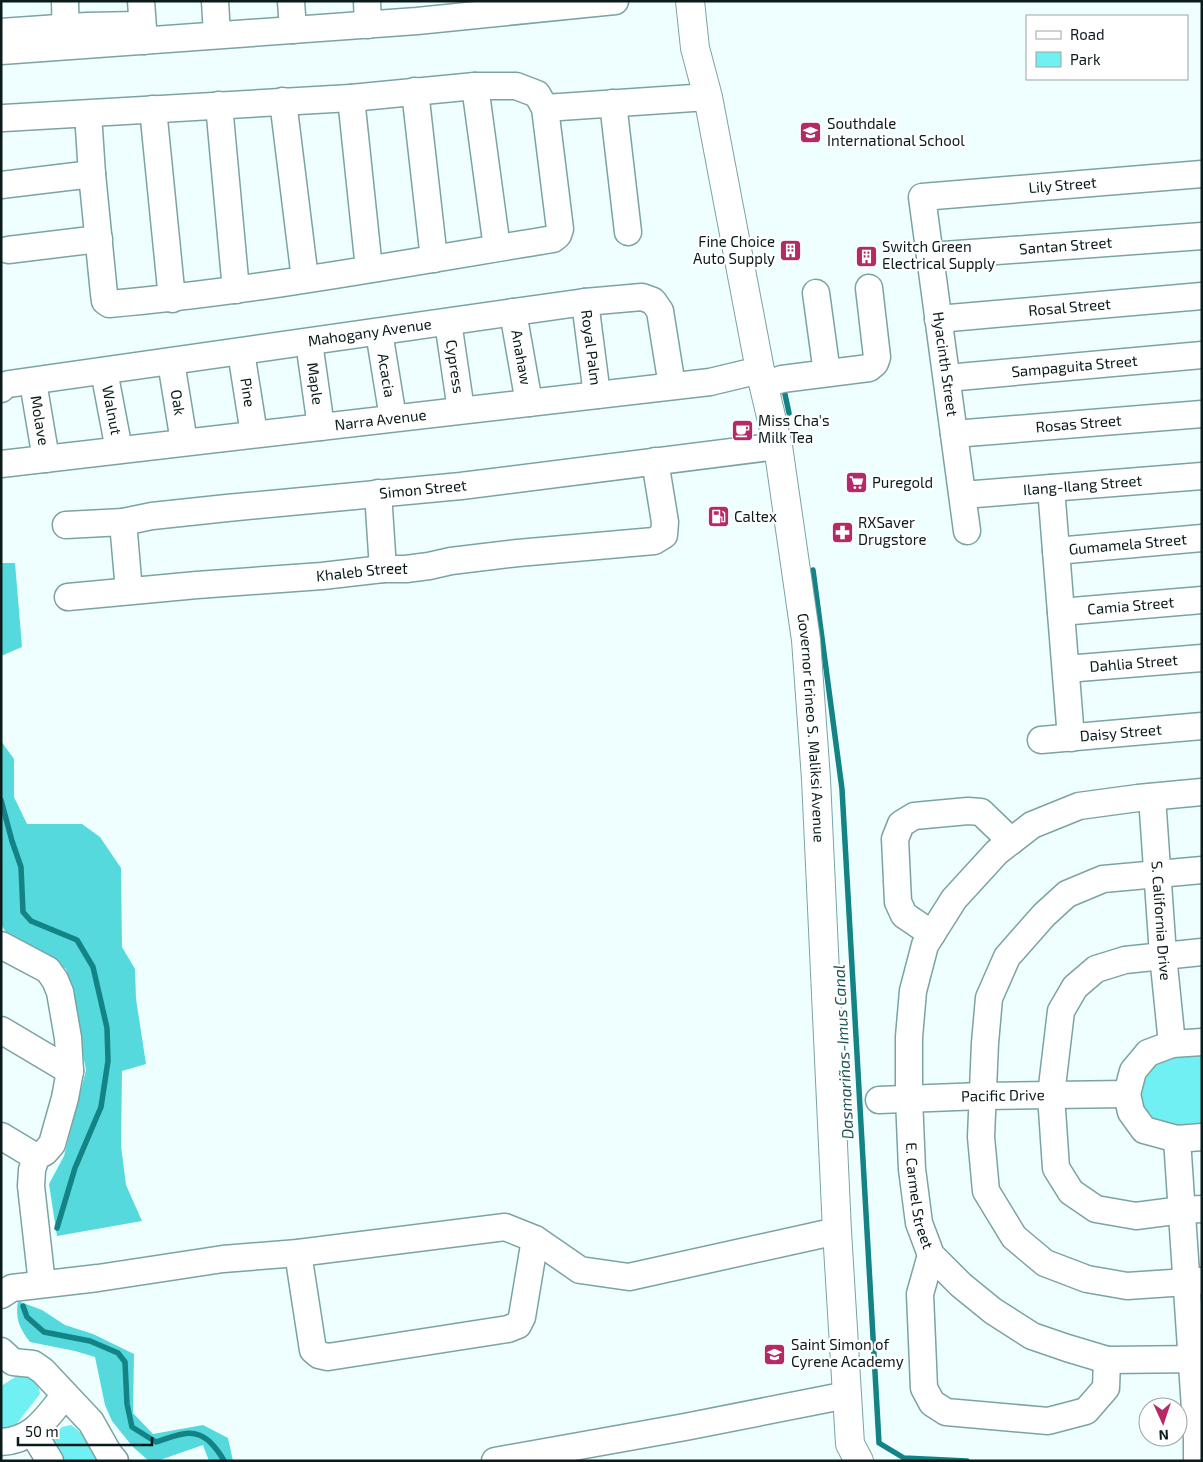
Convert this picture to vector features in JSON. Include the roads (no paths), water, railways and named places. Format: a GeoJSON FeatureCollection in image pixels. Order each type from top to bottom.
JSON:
{"type":"FeatureCollection","features":[{"type":"Feature","properties":{"kind":"main road","name":"Governor Erineo S. Maliksi Avenue"},"geometry":{"type":"LineString","coordinates":[[690,1],[695,48],[708,97],[762,377],[778,446],[806,640],[816,779],[836,1231],[850,1444],[859,1461]]}},
{"type":"Feature","properties":{"kind":"street"},"geometry":{"type":"LineString","coordinates":[[65,1],[66,37]]}},
{"type":"Feature","properties":{"kind":"street"},"geometry":{"type":"LineString","coordinates":[[443,8],[485,1]]}},
{"type":"Feature","properties":{"kind":"street"},"geometry":{"type":"LineString","coordinates":[[1,51],[143,22],[600,2]]}},
{"type":"Feature","properties":{"kind":"street"},"geometry":{"type":"LineString","coordinates":[[1,32],[66,37]]}},
{"type":"Feature","properties":{"kind":"street"},"geometry":{"type":"LineString","coordinates":[[475,86],[497,248]]}},
{"type":"Feature","properties":{"kind":"street"},"geometry":{"type":"LineString","coordinates":[[4,118],[219,104],[351,98],[475,86],[516,86],[537,94],[545,108],[560,230],[558,235],[552,239],[434,259],[236,290],[172,298],[106,303],[92,174],[88,114]]}},
{"type":"Feature","properties":{"kind":"street"},"geometry":{"type":"LineString","coordinates":[[415,91],[434,259]]}},
{"type":"Feature","properties":{"kind":"street"},"geometry":{"type":"LineString","coordinates":[[545,108],[708,97]]}},
{"type":"Feature","properties":{"kind":"street"},"geometry":{"type":"LineString","coordinates":[[351,98],[369,269]]}},
{"type":"Feature","properties":{"kind":"street"},"geometry":{"type":"LineString","coordinates":[[283,101],[305,279]]}},
{"type":"Feature","properties":{"kind":"street"},"geometry":{"type":"LineString","coordinates":[[613,103],[628,232]]}},
{"type":"Feature","properties":{"kind":"street"},"geometry":{"type":"LineString","coordinates":[[219,104],[236,290]]}},
{"type":"Feature","properties":{"kind":"street"},"geometry":{"type":"LineString","coordinates":[[153,109],[172,298]]}},
{"type":"Feature","properties":{"kind":"street"},"geometry":{"type":"LineString","coordinates":[[1,185],[92,174]]}},
{"type":"Feature","properties":{"kind":"street","name":"Lily Street"},"geometry":{"type":"LineString","coordinates":[[922,198],[1202,174]]}},
{"type":"Feature","properties":{"kind":"street","name":"Hyacinth Street"},"geometry":{"type":"LineString","coordinates":[[922,198],[967,531]]}},
{"type":"Feature","properties":{"kind":"street","name":"Santan Street"},"geometry":{"type":"LineString","coordinates":[[930,256],[1202,236]]}},
{"type":"Feature","properties":{"kind":"street"},"geometry":{"type":"LineString","coordinates":[[8,250],[99,239]]}},
{"type":"Feature","properties":{"kind":"street","name":"Narra Avenue"},"geometry":{"type":"LineString","coordinates":[[1,464],[672,386],[762,377],[782,379],[869,368],[875,363],[877,357],[869,288]]}},
{"type":"Feature","properties":{"kind":"street"},"geometry":{"type":"LineString","coordinates":[[816,293],[828,373]]}},
{"type":"Feature","properties":{"kind":"street","name":"Rosal Street"},"geometry":{"type":"LineString","coordinates":[[938,319],[1202,296]]}},
{"type":"Feature","properties":{"kind":"street","name":"Mahogany Avenue"},"geometry":{"type":"LineString","coordinates":[[1,390],[4,386],[10,384],[585,302],[642,297],[653,301],[660,311],[672,386]]}},
{"type":"Feature","properties":{"kind":"street","name":"Royal Palm"},"geometry":{"type":"LineString","coordinates":[[585,302],[597,395]]}},
{"type":"Feature","properties":{"kind":"street","name":"Anahaw"},"geometry":{"type":"LineString","coordinates":[[513,312],[529,403]]}},
{"type":"Feature","properties":{"kind":"street","name":"Cypress"},"geometry":{"type":"LineString","coordinates":[[448,322],[461,410]]}},
{"type":"Feature","properties":{"kind":"street","name":"Acacia"},"geometry":{"type":"LineString","coordinates":[[378,332],[393,418]]}},
{"type":"Feature","properties":{"kind":"street","name":"Maple"},"geometry":{"type":"LineString","coordinates":[[309,342],[321,427]]}},
{"type":"Feature","properties":{"kind":"street","name":"Pine"},"geometry":{"type":"LineString","coordinates":[[241,352],[254,434]]}},
{"type":"Feature","properties":{"kind":"street","name":"Sampaguita Street"},"geometry":{"type":"LineString","coordinates":[[947,378],[1202,355]]}},
{"type":"Feature","properties":{"kind":"street","name":"Oak"},"geometry":{"type":"LineString","coordinates":[[171,362],[184,442]]}},
{"type":"Feature","properties":{"kind":"street","name":"Walnut"},"geometry":{"type":"LineString","coordinates":[[104,371],[118,450]]}},
{"type":"Feature","properties":{"kind":"street","name":"Molave"},"geometry":{"type":"LineString","coordinates":[[33,382],[46,459]]}},
{"type":"Feature","properties":{"kind":"street","name":"Rosas Street"},"geometry":{"type":"LineString","coordinates":[[954,434],[1202,414]]}},
{"type":"Feature","properties":{"kind":"street","name":"Simon Street"},"geometry":{"type":"LineString","coordinates":[[66,525],[124,522],[152,516],[471,485],[778,446]]}},
{"type":"Feature","properties":{"kind":"street","name":"Khaleb Street"},"geometry":{"type":"LineString","coordinates":[[68,597],[322,576],[383,569],[406,569],[451,561],[518,553],[654,541],[664,535],[665,522],[655,461]]}},
{"type":"Feature","properties":{"kind":"street","name":"Ilang-Ilang Street"},"geometry":{"type":"LineString","coordinates":[[963,495],[1202,476]]}},
{"type":"Feature","properties":{"kind":"street"},"geometry":{"type":"LineString","coordinates":[[1050,488],[1071,738]]}},
{"type":"Feature","properties":{"kind":"street"},"geometry":{"type":"LineString","coordinates":[[378,493],[383,569]]}},
{"type":"Feature","properties":{"kind":"street"},"geometry":{"type":"LineString","coordinates":[[124,522],[129,592]]}},
{"type":"Feature","properties":{"kind":"street","name":"Gumamela Street"},"geometry":{"type":"LineString","coordinates":[[1056,551],[1202,538]]}},
{"type":"Feature","properties":{"kind":"street","name":"Camia Street"},"geometry":{"type":"LineString","coordinates":[[1061,612],[1202,600]]}},
{"type":"Feature","properties":{"kind":"street","name":"Dahlia Street"},"geometry":{"type":"LineString","coordinates":[[1066,669],[1202,658]]}},
{"type":"Feature","properties":{"kind":"street","name":"Daisy Street"},"geometry":{"type":"LineString","coordinates":[[1041,740],[1202,726]]}},
{"type":"Feature","properties":{"kind":"street","name":"E. Carmel Street"},"geometry":{"type":"LineString","coordinates":[[1197,1359],[1107,1360],[1032,1336],[993,1311],[967,1290],[931,1255],[919,1223],[912,1168],[909,1037],[913,991],[925,945],[954,900],[997,852],[1032,825],[1079,806],[1202,792]]}},
{"type":"Feature","properties":{"kind":"street","name":"S. California Drive"},"geometry":{"type":"LineString","coordinates":[[1152,797],[1163,955],[1172,1044]]}},
{"type":"Feature","properties":{"kind":"street"},"geometry":{"type":"LineString","coordinates":[[932,934],[904,914],[898,902],[895,839],[901,824],[914,816],[968,810],[981,812],[1012,842]]}},
{"type":"Feature","properties":{"kind":"street"},"geometry":{"type":"LineString","coordinates":[[1194,1282],[1127,1286],[1087,1279],[1045,1263],[1014,1237],[986,1191],[981,1137],[989,998],[1006,957],[1067,894],[1103,878],[1202,870]]}},
{"type":"Feature","properties":{"kind":"street"},"geometry":{"type":"LineString","coordinates":[[1,945],[48,970],[60,992],[68,1038],[70,1071],[52,1144],[45,1152],[36,1157],[32,1170],[31,1186],[42,1284]]}},
{"type":"Feature","properties":{"kind":"street"},"geometry":{"type":"LineString","coordinates":[[1192,1210],[1136,1216],[1096,1209],[1071,1192],[1056,1168],[1051,1095],[1061,1011],[1075,987],[1096,969],[1125,960],[1202,952]]}},
{"type":"Feature","properties":{"kind":"street"},"geometry":{"type":"LineString","coordinates":[[1,1030],[70,1071]]}},
{"type":"Feature","properties":{"kind":"street"},"geometry":{"type":"LineString","coordinates":[[1197,1461],[1197,1359],[1189,1138],[1144,1130],[1131,1112],[1127,1094],[1133,1071],[1148,1053],[1172,1044],[1202,1042]]}},
{"type":"Feature","properties":{"kind":"street","name":"Pacific Drive"},"geometry":{"type":"LineString","coordinates":[[879,1100],[982,1096],[1127,1094]]}},
{"type":"Feature","properties":{"kind":"street"},"geometry":{"type":"LineString","coordinates":[[1,1136],[36,1157]]}},
{"type":"Feature","properties":{"kind":"street"},"geometry":{"type":"LineString","coordinates":[[1,1294],[12,1288],[98,1278],[223,1259],[298,1253],[505,1227],[535,1239],[580,1270],[629,1277],[836,1231]]}},
{"type":"Feature","properties":{"kind":"street"},"geometry":{"type":"LineString","coordinates":[[298,1253],[313,1350],[319,1356],[328,1357],[508,1329],[518,1325],[522,1317],[535,1239]]}},
{"type":"Feature","properties":{"kind":"street"},"geometry":{"type":"LineString","coordinates":[[931,1255],[920,1294],[924,1388],[932,1403],[946,1412],[1048,1421],[1086,1412],[1106,1388],[1107,1360]]}},
{"type":"Feature","properties":{"kind":"street"},"geometry":{"type":"LineString","coordinates":[[5,1362],[33,1364],[43,1370],[91,1422],[115,1461]]}},
{"type":"Feature","properties":{"kind":"street"},"geometry":{"type":"LineString","coordinates":[[1,1442],[22,1439],[33,1432],[65,1395]]}},
{"type":"Feature","properties":{"kind":"street"},"geometry":{"type":"LineString","coordinates":[[495,1461],[847,1396]]}},
{"type":"Feature","properties":{"kind":"street"},"geometry":{"type":"LineString","coordinates":[[33,1432],[50,1461]]}},
{"type":"Feature","properties":{"kind":"waterway","name":"Dasmariñas-Imus Canal"},"geometry":{"type":"LineString","coordinates":[[783,385],[789,413]]}},
{"type":"Feature","properties":{"kind":"waterway","name":"Dasmariñas-Imus Canal"},"geometry":{"type":"LineString","coordinates":[[813,570],[842,789],[879,1443],[904,1458],[967,1461]]}},
{"type":"Feature","properties":{"kind":"waterway"},"geometry":{"type":"LineString","coordinates":[[1,800],[21,867],[23,912],[31,921],[77,940],[93,967],[107,1028],[108,1061],[101,1107],[75,1168],[57,1228]]}},
{"type":"Feature","properties":{"kind":"waterway"},"geometry":{"type":"LineString","coordinates":[[23,1306],[27,1317],[44,1332],[90,1341],[118,1353],[125,1362],[127,1404],[132,1427],[156,1442],[190,1433],[203,1436],[217,1450],[224,1461]]}},
{"type":"Feature","properties":{"kind":"place","name":"Southdale International School"},"geometry":{"type":"Point","coordinates":[811,133]}},
{"type":"Feature","properties":{"kind":"place","name":"Fine Choice Auto Supply"},"geometry":{"type":"Point","coordinates":[791,251]}},
{"type":"Feature","properties":{"kind":"place","name":"Switch Green Electrical Supply"},"geometry":{"type":"Point","coordinates":[866,256]}},
{"type":"Feature","properties":{"kind":"place","name":"Miss Cha's Milk Tea"},"geometry":{"type":"Point","coordinates":[742,430]}},
{"type":"Feature","properties":{"kind":"place","name":"Puregold"},"geometry":{"type":"Point","coordinates":[856,483]}},
{"type":"Feature","properties":{"kind":"place","name":"Caltex"},"geometry":{"type":"Point","coordinates":[718,517]}},
{"type":"Feature","properties":{"kind":"place","name":"RXSaver Drugstore"},"geometry":{"type":"Point","coordinates":[842,532]}},
{"type":"Feature","properties":{"kind":"place","name":"Saint Simon of Cyrene Academy"},"geometry":{"type":"Point","coordinates":[775,1354]}}]}
